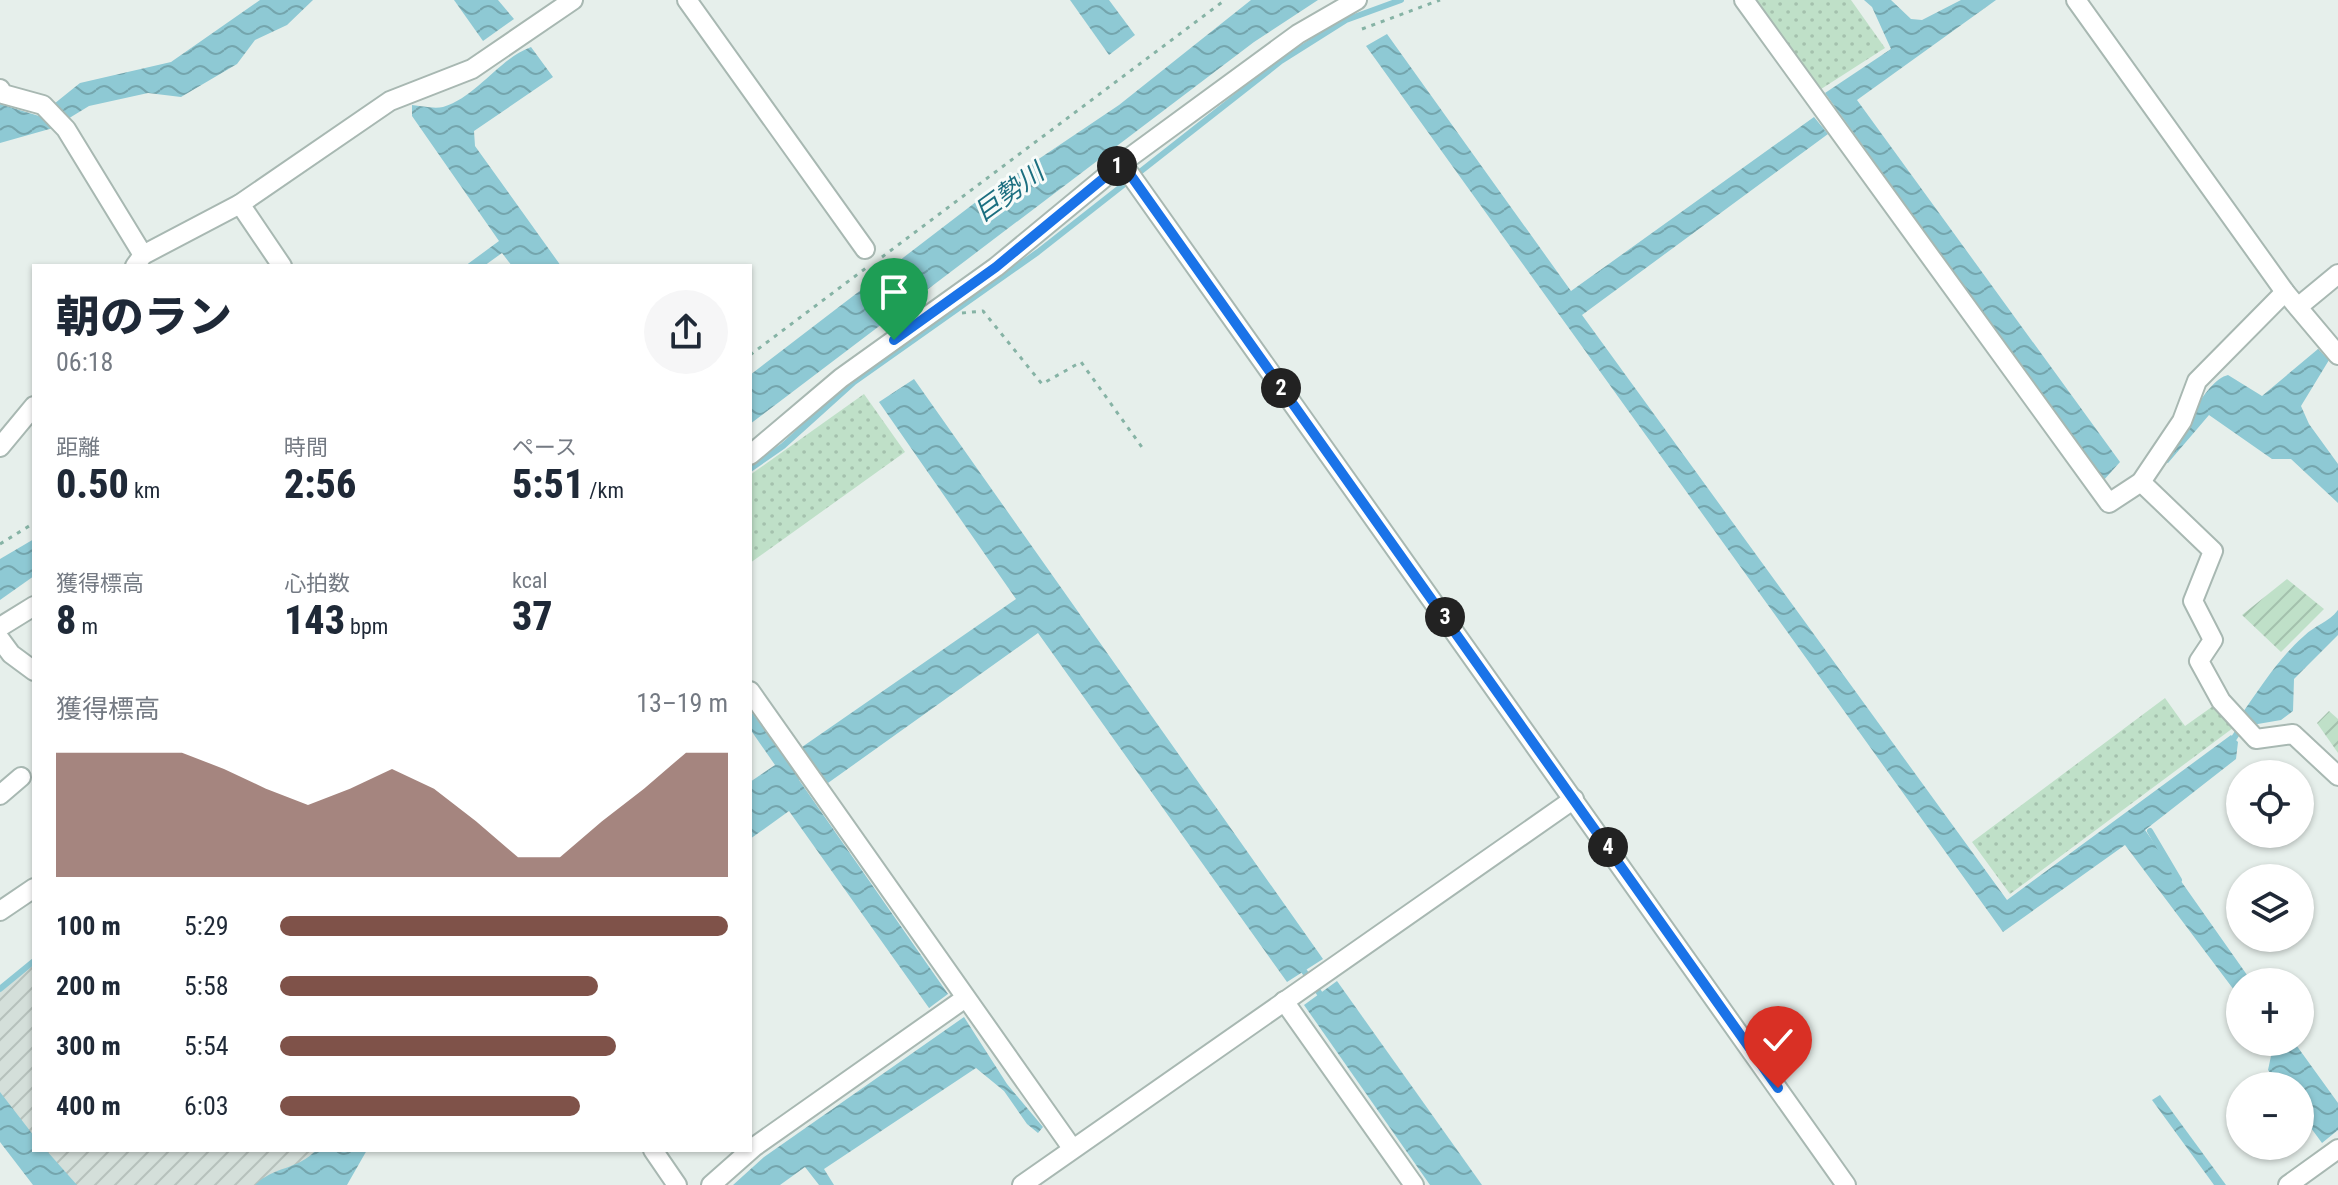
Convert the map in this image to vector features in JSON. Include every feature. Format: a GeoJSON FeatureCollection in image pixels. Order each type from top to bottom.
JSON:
{"type":"FeatureCollection","features":[{"type":"Feature","properties":{"kind":"street"},"geometry":{"type":"LineString","coordinates":[[0,89],[3,94],[43,105],[66,129],[139,261],[240,204],[390,101],[472,69],[573,0]]}},
{"type":"Feature","properties":{"kind":"street"},"geometry":{"type":"LineString","coordinates":[[687,0],[865,249]]}},
{"type":"Feature","properties":{"kind":"street"},"geometry":{"type":"LineString","coordinates":[[752,453],[841,378],[996,267],[1122,163],[1298,34],[1357,0]]}},
{"type":"Feature","properties":{"kind":"street"},"geometry":{"type":"LineString","coordinates":[[1744,0],[2109,503],[2141,482],[2182,421],[2197,381],[2285,292]]}},
{"type":"Feature","properties":{"kind":"street"},"geometry":{"type":"LineString","coordinates":[[2076,0],[2285,292],[2337,354]]}},
{"type":"Feature","properties":{"kind":"street"},"geometry":{"type":"LineString","coordinates":[[1122,163],[1846,1185]]}},
{"type":"Feature","properties":{"kind":"street"},"geometry":{"type":"LineString","coordinates":[[240,204],[281,264]]}},
{"type":"Feature","properties":{"kind":"street"},"geometry":{"type":"LineString","coordinates":[[2298,307],[2338,274]]}},
{"type":"Feature","properties":{"kind":"street"},"geometry":{"type":"LineString","coordinates":[[2,440],[32,408]]}},
{"type":"Feature","properties":{"kind":"street"},"geometry":{"type":"LineString","coordinates":[[2141,482],[2213,551],[2193,601],[2213,640],[2199,661],[2237,722],[2256,739],[2293,734],[2338,776]]}},
{"type":"Feature","properties":{"kind":"street"},"geometry":{"type":"LineString","coordinates":[[0,627],[32,607]]}},
{"type":"Feature","properties":{"kind":"street"},"geometry":{"type":"LineString","coordinates":[[0,639],[11,654],[32,670]]}},
{"type":"Feature","properties":{"kind":"street"},"geometry":{"type":"LineString","coordinates":[[752,694],[964,999],[1072,1148]]}},
{"type":"Feature","properties":{"kind":"street"},"geometry":{"type":"LineString","coordinates":[[0,795],[21,777]]}},
{"type":"Feature","properties":{"kind":"street"},"geometry":{"type":"LineString","coordinates":[[1022,1185],[1574,799]]}},
{"type":"Feature","properties":{"kind":"street"},"geometry":{"type":"LineString","coordinates":[[0,911],[32,889]]}},
{"type":"Feature","properties":{"kind":"street"},"geometry":{"type":"LineString","coordinates":[[752,1149],[964,999]]}},
{"type":"Feature","properties":{"kind":"street"},"geometry":{"type":"LineString","coordinates":[[1284,1001],[1414,1185]]}},
{"type":"Feature","properties":{"kind":"street"},"geometry":{"type":"LineString","coordinates":[[2288,1185],[2338,1149]]}},
{"type":"Feature","properties":{"kind":"street"},"geometry":{"type":"LineString","coordinates":[[654,1152],[677,1185]]}},
{"type":"Feature","properties":{"kind":"street"},"geometry":{"type":"LineString","coordinates":[[711,1185],[748,1152]]}},
{"type":"Feature","properties":{"kind":"path"},"geometry":{"type":"LineString","coordinates":[[752,354],[1225,0]]}},
{"type":"Feature","properties":{"kind":"path"},"geometry":{"type":"LineString","coordinates":[[1362,29],[1436,1]]}},
{"type":"Feature","properties":{"kind":"path"},"geometry":{"type":"LineString","coordinates":[[963,314],[983,311],[1042,384],[1081,362],[1144,450]]}},
{"type":"Feature","properties":{"kind":"path"},"geometry":{"type":"LineString","coordinates":[[0,544],[32,524]]}},
{"type":"Feature","properties":{"kind":"shaded area"},"geometry":{"type":"Polygon","coordinates":[[[32,963],[32,1151],[0,1113],[0,989],[32,963]]]}},
{"type":"Feature","properties":{"kind":"shaded area"},"geometry":{"type":"Polygon","coordinates":[[[33,1152],[326,1152],[302,1185],[61,1185],[33,1152]]]}},
{"type":"Feature","properties":{"kind":"green space"},"geometry":{"type":"Polygon","coordinates":[[[1753,0],[1851,0],[1885,48],[1818,91],[1753,0]]]}},
{"type":"Feature","properties":{"kind":"green space"},"geometry":{"type":"Polygon","coordinates":[[[864,394],[905,452],[752,562],[752,474],[864,394]]]}},
{"type":"Feature","properties":{"kind":"green space"},"geometry":{"type":"Polygon","coordinates":[[[2287,579],[2324,609],[2281,652],[2242,615],[2287,579]]]}},
{"type":"Feature","properties":{"kind":"green space"},"geometry":{"type":"Polygon","coordinates":[[[2165,698],[2185,726],[2216,704],[2233,728],[2010,894],[1972,842],[2165,698]]]}},
{"type":"Feature","properties":{"kind":"green space"},"geometry":{"type":"Polygon","coordinates":[[[2329,711],[2338,719],[2338,753],[2317,723],[2329,711]]]}},
{"type":"Feature","properties":{"kind":"water"},"geometry":{"type":"Polygon","coordinates":[[[260,0],[313,0],[287,25],[255,40],[237,64],[181,97],[148,93],[89,106],[53,128],[0,143],[0,104],[39,116],[80,83],[171,62],[260,0]]]}},
{"type":"Feature","properties":{"kind":"water"},"geometry":{"type":"Polygon","coordinates":[[[454,0],[498,0],[514,19],[483,41],[454,0]]]}},
{"type":"Feature","properties":{"kind":"water"},"geometry":{"type":"Polygon","coordinates":[[[1070,0],[1109,0],[1135,35],[1109,55],[1070,0]]]}},
{"type":"Feature","properties":{"kind":"water","name":"巨勢川"},"geometry":{"type":"Polygon","coordinates":[[[1251,0],[1318,0],[1254,42],[752,422],[752,373],[985,195],[1119,105],[1251,0]]]}},
{"type":"Feature","properties":{"kind":"water"},"geometry":{"type":"Polygon","coordinates":[[[1864,0],[1891,0],[1911,19],[1922,20],[1961,0],[1996,0],[1857,100],[2120,462],[2103,481],[1825,93],[1891,49],[1872,7],[1864,0]]]}},
{"type":"Feature","properties":{"kind":"water"},"geometry":{"type":"Polygon","coordinates":[[[1387,34],[1571,291],[1814,117],[1828,134],[1582,315],[2007,900],[2231,735],[2238,742],[2236,759],[2226,760],[2226,767],[2145,830],[2226,945],[2226,952],[2231,952],[2242,968],[2226,968],[2226,979],[2125,845],[2003,932],[1366,46],[1387,34]]]}},
{"type":"Feature","properties":{"kind":"water"},"geometry":{"type":"Polygon","coordinates":[[[531,47],[553,77],[474,131],[475,146],[560,264],[510,264],[502,253],[487,264],[468,264],[499,241],[412,116],[412,105],[439,108],[455,102],[531,47]]]}},
{"type":"Feature","properties":{"kind":"water"},"geometry":{"type":"Polygon","coordinates":[[[2318,349],[2329,360],[2301,406],[2309,424],[2338,464],[2338,503],[2291,459],[2272,459],[2209,415],[2168,463],[2164,462],[2201,399],[2219,379],[2228,375],[2262,396],[2318,349]]]}},
{"type":"Feature","properties":{"kind":"water"},"geometry":{"type":"Polygon","coordinates":[[[914,379],[1323,959],[1287,982],[1038,633],[828,783],[816,767],[799,780],[948,994],[929,1008],[789,811],[752,838],[752,781],[775,765],[752,732],[752,713],[797,774],[811,760],[802,747],[1016,599],[879,402],[914,379]]]}},
{"type":"Feature","properties":{"kind":"water"},"geometry":{"type":"Polygon","coordinates":[[[32,540],[32,577],[0,600],[0,559],[32,540]]]}},
{"type":"Feature","properties":{"kind":"water"},"geometry":{"type":"Polygon","coordinates":[[[2338,610],[2338,635],[2294,679],[2293,711],[2281,720],[2252,725],[2241,715],[2270,674],[2304,636],[2338,610]]]}},
{"type":"Feature","properties":{"kind":"water"},"geometry":{"type":"Polygon","coordinates":[[[1337,981],[1482,1185],[1430,1185],[1304,1005],[1337,981]]]}},
{"type":"Feature","properties":{"kind":"water"},"geometry":{"type":"Polygon","coordinates":[[[964,1017],[1007,1084],[1043,1127],[1038,1133],[1027,1124],[1004,1091],[976,1068],[824,1169],[834,1185],[819,1185],[805,1167],[780,1185],[733,1185],[764,1157],[964,1017]]]}},
{"type":"Feature","properties":{"kind":"water"},"geometry":{"type":"Polygon","coordinates":[[[2271,1056],[2304,1056],[2338,1103],[2338,1130],[2322,1143],[2314,1132],[2314,1072],[2268,1070],[2271,1056]]]}},
{"type":"Feature","properties":{"kind":"water"},"geometry":{"type":"Polygon","coordinates":[[[0,1092],[32,1133],[32,1152],[48,1152],[77,1185],[33,1185],[0,1142],[0,1092]]]}},
{"type":"Feature","properties":{"kind":"water"},"geometry":{"type":"Polygon","coordinates":[[[2160,1095],[2226,1185],[2214,1185],[2152,1100],[2160,1095]]]}},
{"type":"Feature","properties":{"kind":"water"},"geometry":{"type":"Polygon","coordinates":[[[314,1152],[366,1152],[347,1185],[255,1185],[270,1174],[314,1152]]]}},
{"type":"Feature","properties":{"kind":"waterway"},"geometry":{"type":"LineString","coordinates":[[752,468],[783,446],[854,382],[1038,252],[1281,61],[1346,20],[1401,0]]}},
{"type":"Feature","properties":{"kind":"waterway"},"geometry":{"type":"LineString","coordinates":[[2234,738],[2242,726]]}},
{"type":"Feature","properties":{"kind":"waterway"},"geometry":{"type":"LineString","coordinates":[[2150,831],[2179,880]]}},
{"type":"Feature","properties":{"kind":"waterway"},"geometry":{"type":"LineString","coordinates":[[0,989],[32,963]]}},
{"type":"Feature","properties":{"kind":"waterway"},"geometry":{"type":"LineString","coordinates":[[1304,971],[1320,994]]}},
{"type":"Feature","properties":{"kind":"route"},"geometry":{"type":"LineString","coordinates":[[894,340],[996,267],[1122,163],[1778,1088]]}}]}
